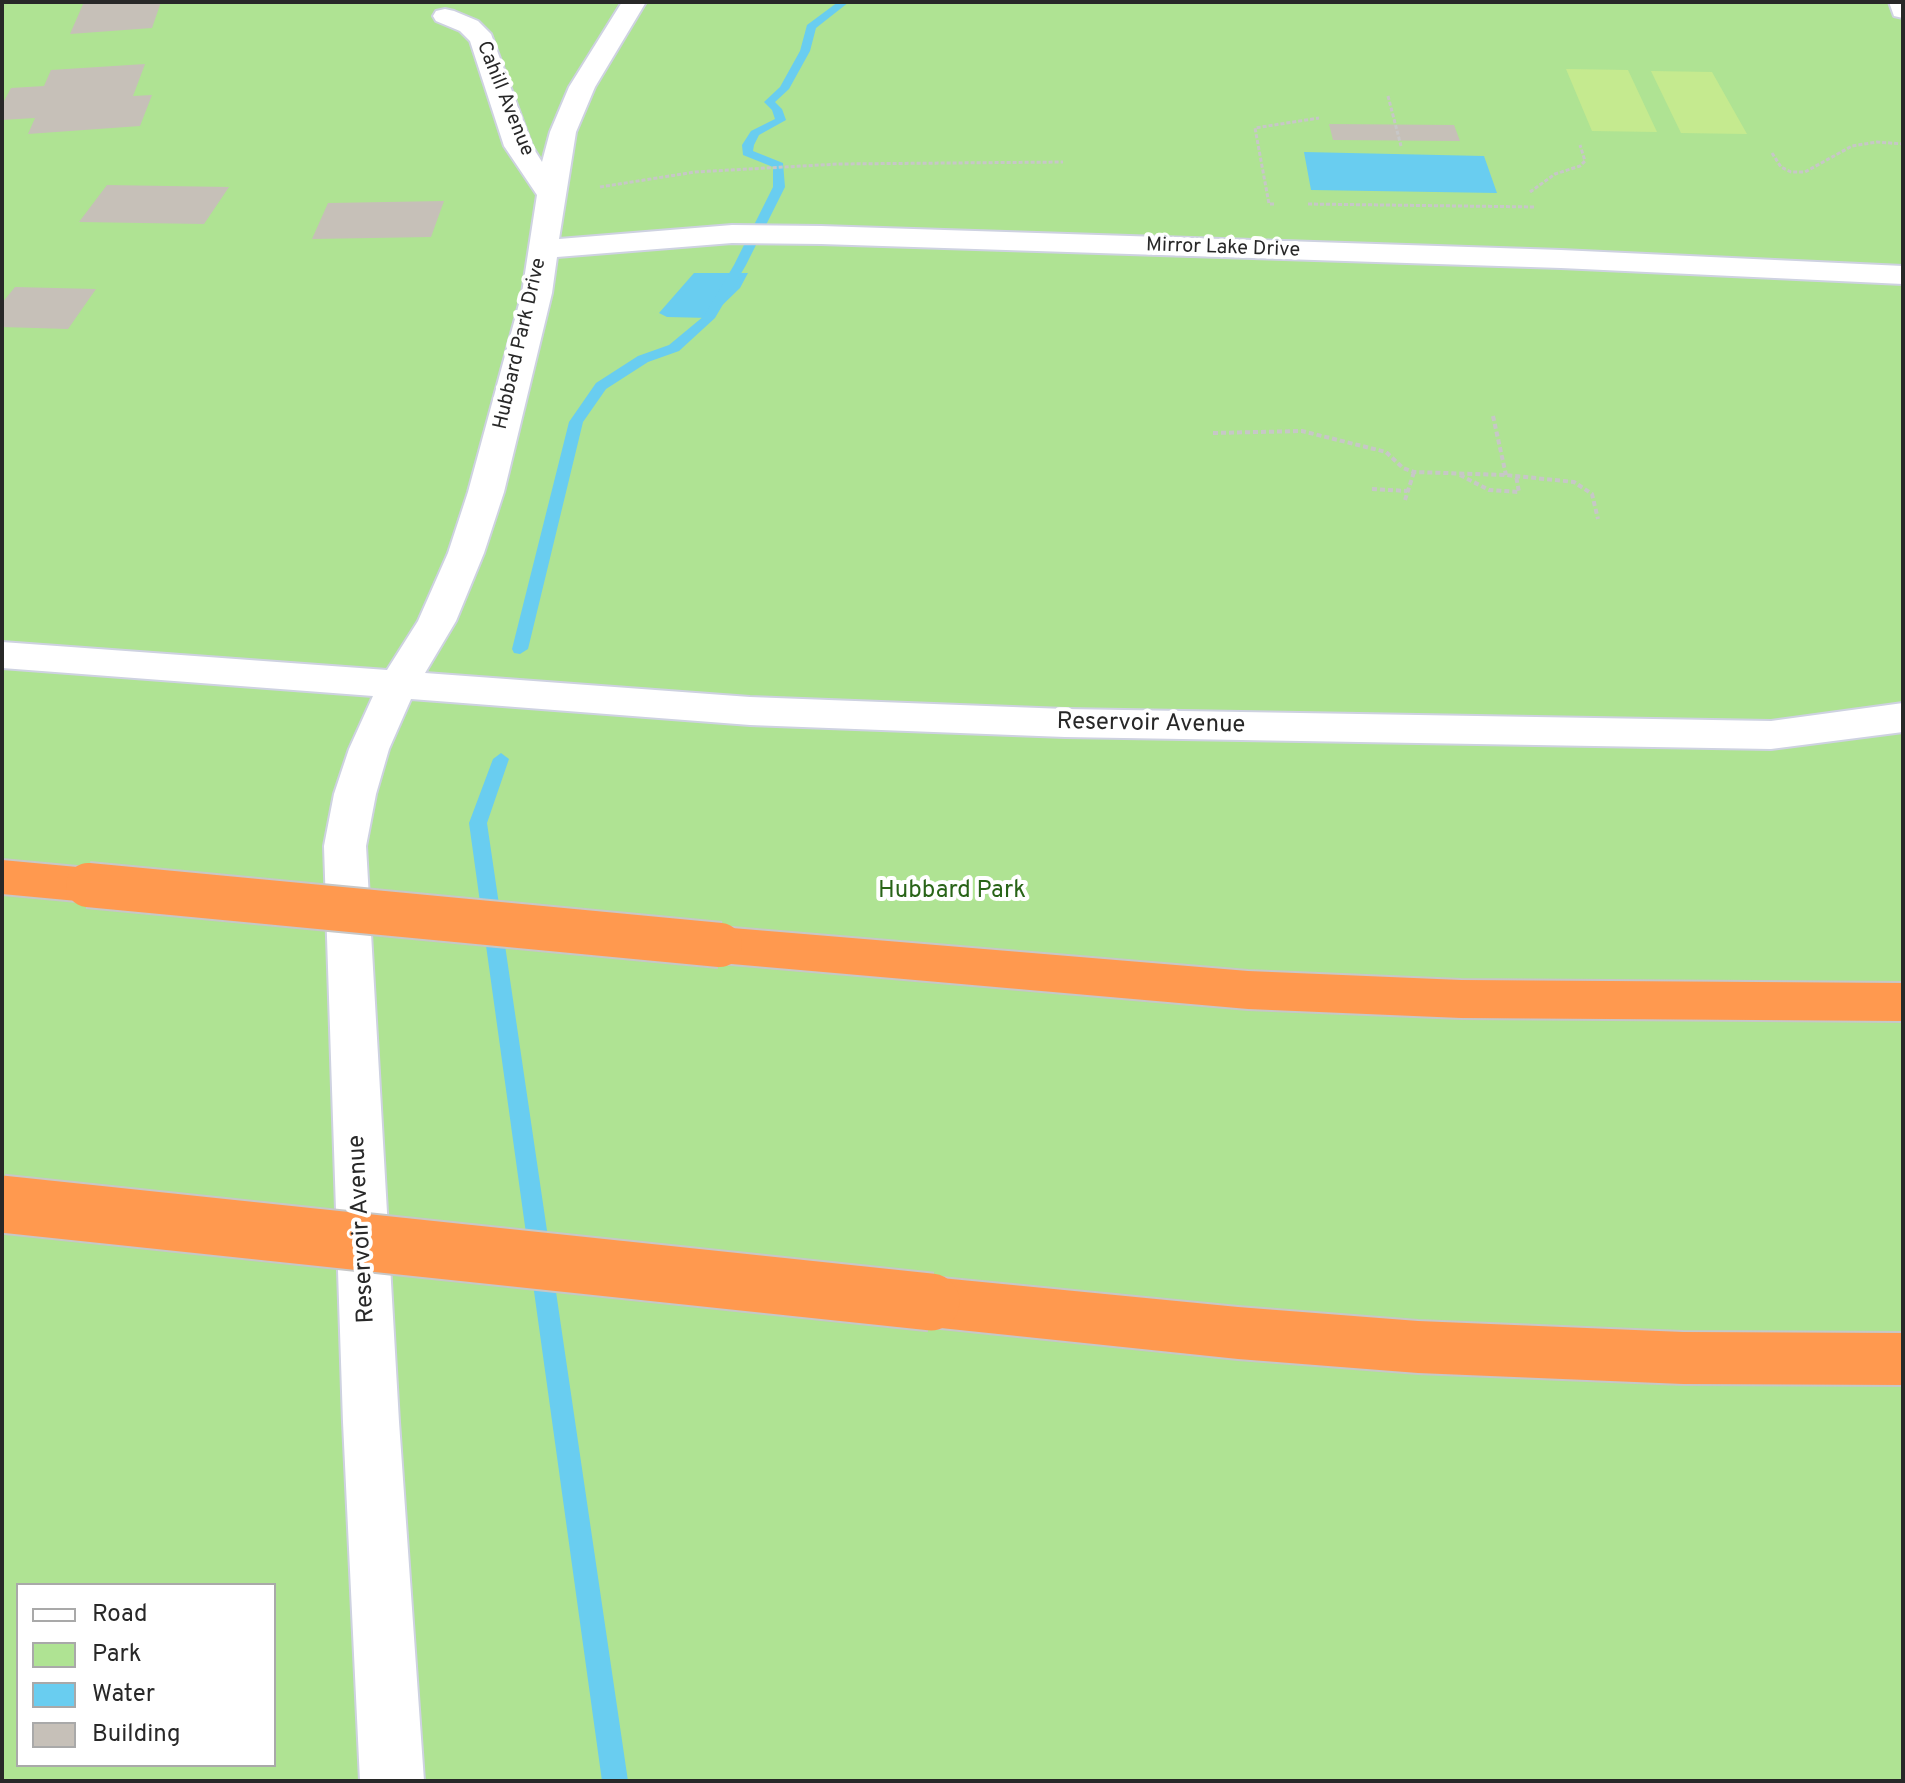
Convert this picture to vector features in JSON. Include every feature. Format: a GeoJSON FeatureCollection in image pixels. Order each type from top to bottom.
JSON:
{"type":"FeatureCollection","features":[{"type":"Feature","properties":{"kind":"highway"},"geometry":{"type":"LineString","coordinates":[[2,877],[1132,982],[1338,994],[1611,1002],[1903,1002]]}},
{"type":"Feature","properties":{"kind":"highway"},"geometry":{"type":"LineString","coordinates":[[2,1204],[1223,1332],[1418,1347],[1683,1358],[1903,1359]]}},
{"type":"Feature","properties":{"kind":"street","name":"Hubbard Park Drive"},"geometry":{"type":"LineString","coordinates":[[398,685],[437,621],[466,553],[486,492],[537,293],[563,132],[582,87],[607,41],[634,2]]}},
{"type":"Feature","properties":{"kind":"street"},"geometry":{"type":"LineString","coordinates":[[1901,2],[1903,11]]}},
{"type":"Feature","properties":{"kind":"street","name":"Cahill Avenue"},"geometry":{"type":"LineString","coordinates":[[445,16],[469,26],[482,39],[518,146],[551,195]]}},
{"type":"Feature","properties":{"kind":"street","name":"Mirror Lake Drive"},"geometry":{"type":"LineString","coordinates":[[543,249],[732,234],[821,235],[1561,259],[1903,275]]}},
{"type":"Feature","properties":{"kind":"street","name":"Reservoir Avenue"},"geometry":{"type":"LineString","coordinates":[[2,655],[750,711],[1096,724],[1771,735],[1903,717]]}},
{"type":"Feature","properties":{"kind":"street","name":"Reservoir Avenue"},"geometry":{"type":"LineString","coordinates":[[392,1781],[345,846],[355,794],[369,749],[398,685]]}},
{"type":"Feature","properties":{"kind":"path"},"geometry":{"type":"LineString","coordinates":[[1388,96],[1401,146]]}},
{"type":"Feature","properties":{"kind":"path"},"geometry":{"type":"LineString","coordinates":[[1285,204],[1269,204],[1255,128],[1319,118]]}},
{"type":"Feature","properties":{"kind":"path"},"geometry":{"type":"LineString","coordinates":[[1772,153],[1781,167],[1791,172],[1805,172],[1852,146],[1877,142],[1903,144]]}},
{"type":"Feature","properties":{"kind":"path"},"geometry":{"type":"LineString","coordinates":[[1530,192],[1555,174],[1580,166],[1585,161],[1580,145]]}},
{"type":"Feature","properties":{"kind":"path"},"geometry":{"type":"LineString","coordinates":[[551,195],[695,172],[838,164],[1063,162]]}},
{"type":"Feature","properties":{"kind":"path"},"geometry":{"type":"LineString","coordinates":[[1301,204],[1536,207]]}},
{"type":"Feature","properties":{"kind":"path"},"geometry":{"type":"LineString","coordinates":[[1493,416],[1506,475]]}},
{"type":"Feature","properties":{"kind":"path"},"geometry":{"type":"LineString","coordinates":[[1213,433],[1265,429],[1302,431],[1386,452],[1403,468],[1414,472],[1506,475],[1574,482],[1592,494],[1598,519]]}},
{"type":"Feature","properties":{"kind":"path"},"geometry":{"type":"LineString","coordinates":[[1405,500],[1414,472]]}},
{"type":"Feature","properties":{"kind":"path"},"geometry":{"type":"LineString","coordinates":[[1459,474],[1489,490],[1519,492],[1516,476]]}},
{"type":"Feature","properties":{"kind":"path"},"geometry":{"type":"LineString","coordinates":[[1372,489],[1407,491]]}},
{"type":"Feature","properties":{"kind":"green space","name":"Hubbard Park"},"geometry":{"type":"Polygon","coordinates":[[[2,2],[1903,2],[1903,1781],[2,1781],[2,2]]]}},
{"type":"Feature","properties":{"kind":"green space"},"geometry":{"type":"Polygon","coordinates":[[[1566,69],[1628,70],[1657,132],[1592,131],[1566,69]]]}},
{"type":"Feature","properties":{"kind":"green space"},"geometry":{"type":"Polygon","coordinates":[[[1651,71],[1712,72],[1747,134],[1681,133],[1651,71]]]}},
{"type":"Feature","properties":{"kind":"water"},"geometry":{"type":"Polygon","coordinates":[[[1304,152],[1484,156],[1497,193],[1311,190],[1304,152]]]}},
{"type":"Feature","properties":{"kind":"water"},"geometry":{"type":"Polygon","coordinates":[[[694,273],[748,273],[740,288],[709,318],[667,317],[659,313],[694,273]]]}},
{"type":"Feature","properties":{"kind":"building"},"geometry":{"type":"Polygon","coordinates":[[[84,2],[161,2],[152,28],[70,34],[84,2]]]}},
{"type":"Feature","properties":{"kind":"building"},"geometry":{"type":"Polygon","coordinates":[[[145,64],[133,96],[152,95],[140,126],[28,134],[35,118],[2,120],[2,105],[11,88],[44,86],[51,70],[145,64]]]}},
{"type":"Feature","properties":{"kind":"building"},"geometry":{"type":"Polygon","coordinates":[[[1329,124],[1454,125],[1460,141],[1333,140],[1329,124]]]}},
{"type":"Feature","properties":{"kind":"building"},"geometry":{"type":"Polygon","coordinates":[[[107,185],[229,187],[204,224],[79,222],[107,185]]]}},
{"type":"Feature","properties":{"kind":"building"},"geometry":{"type":"Polygon","coordinates":[[[444,201],[431,237],[312,239],[328,203],[444,201]]]}},
{"type":"Feature","properties":{"kind":"building"},"geometry":{"type":"Polygon","coordinates":[[[15,287],[96,289],[68,329],[2,327],[2,303],[15,287]]]}},
{"type":"Feature","properties":{"kind":"waterway"},"geometry":{"type":"LineString","coordinates":[[520,649],[576,422],[601,386],[643,359],[674,348],[709,318],[779,187],[779,165],[747,153],[748,145],[755,133],[781,120],[777,109],[769,102],[784,89],[805,51],[811,27],[844,2]]}},
{"type":"Feature","properties":{"kind":"waterway"},"geometry":{"type":"LineString","coordinates":[[501,759],[478,823],[615,1781]]}}]}
